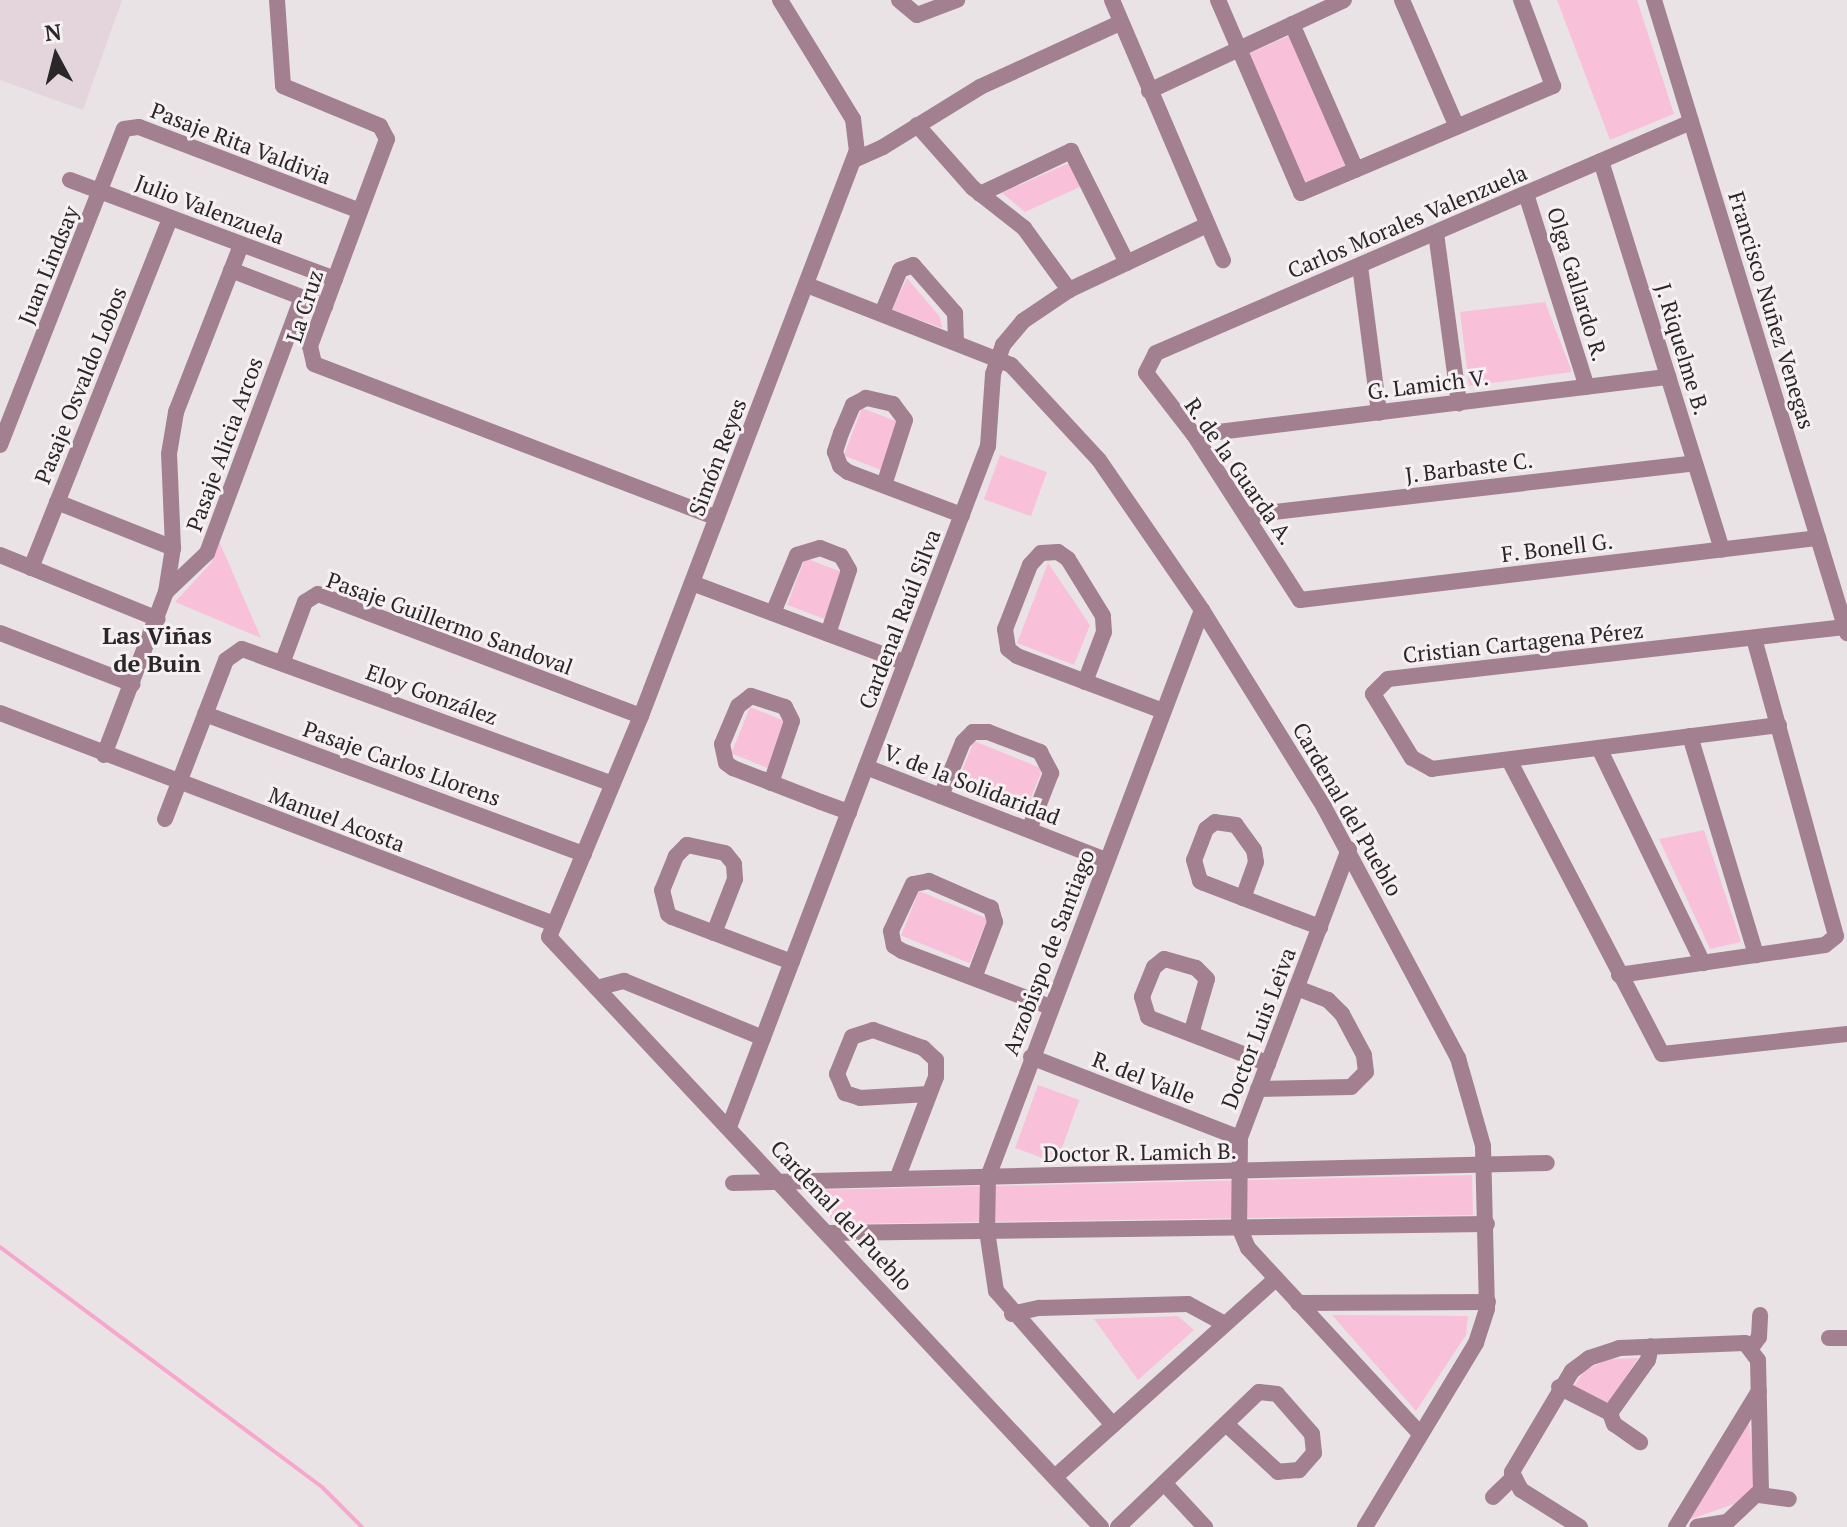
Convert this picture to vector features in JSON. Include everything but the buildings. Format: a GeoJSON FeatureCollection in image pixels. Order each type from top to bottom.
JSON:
{"type":"FeatureCollection","features":[{"type":"Feature","properties":{"kind":"street","name":"La Cruz"},"geometry":{"type":"LineString","coordinates":[[277,0],[283,86],[380,126],[386,134],[309,351],[322,371],[717,518]]}},
{"type":"Feature","properties":{"kind":"street","name":"Simón Reyes"},"geometry":{"type":"LineString","coordinates":[[552,931],[641,716],[854,160],[856,125],[780,0]]}},
{"type":"Feature","properties":{"kind":"street"},"geometry":{"type":"LineString","coordinates":[[899,0],[917,15],[957,0]]}},
{"type":"Feature","properties":{"kind":"street"},"geometry":{"type":"LineString","coordinates":[[1112,0],[1223,260]]}},
{"type":"Feature","properties":{"kind":"street"},"geometry":{"type":"LineString","coordinates":[[1218,0],[1301,193],[1553,86],[1521,0]]}},
{"type":"Feature","properties":{"kind":"street"},"geometry":{"type":"LineString","coordinates":[[1149,91],[1344,0]]}},
{"type":"Feature","properties":{"kind":"street"},"geometry":{"type":"LineString","coordinates":[[1402,0],[1457,127]]}},
{"type":"Feature","properties":{"kind":"street","name":"Francisco Nuñez Venegas"},"geometry":{"type":"LineString","coordinates":[[1654,0],[1846,630]]}},
{"type":"Feature","properties":{"kind":"street"},"geometry":{"type":"LineString","coordinates":[[854,160],[980,87],[1120,23]]}},
{"type":"Feature","properties":{"kind":"street"},"geometry":{"type":"LineString","coordinates":[[1292,24],[1356,170]]}},
{"type":"Feature","properties":{"kind":"street","name":"Carlos Morales Valenzuela"},"geometry":{"type":"LineString","coordinates":[[1146,367],[1156,353],[1691,122]]}},
{"type":"Feature","properties":{"kind":"street"},"geometry":{"type":"LineString","coordinates":[[917,125],[980,194],[1024,228],[1069,290]]}},
{"type":"Feature","properties":{"kind":"street","name":"Pasaje Rita Valdivia"},"geometry":{"type":"LineString","coordinates":[[102,192],[119,135],[135,126],[360,211]]}},
{"type":"Feature","properties":{"kind":"street"},"geometry":{"type":"LineString","coordinates":[[980,194],[1071,151],[1127,263]]}},
{"type":"Feature","properties":{"kind":"street","name":"J. Riquelme B."},"geometry":{"type":"LineString","coordinates":[[1601,161],[1722,550]]}},
{"type":"Feature","properties":{"kind":"street","name":"Julio Valenzuela"},"geometry":{"type":"LineString","coordinates":[[70,180],[335,279]]}},
{"type":"Feature","properties":{"kind":"street","name":"Juan Lindsay"},"geometry":{"type":"LineString","coordinates":[[0,445],[102,192]]}},
{"type":"Feature","properties":{"kind":"street","name":"Olga Gallardo R."},"geometry":{"type":"LineString","coordinates":[[1526,194],[1587,387]]}},
{"type":"Feature","properties":{"kind":"street","name":"Pasaje Osvaldo Lobos"},"geometry":{"type":"LineString","coordinates":[[31,568],[170,218]]}},
{"type":"Feature","properties":{"kind":"street","name":"Cardenal Raúl Silva"},"geometry":{"type":"LineString","coordinates":[[729,1127],[990,437],[998,358],[1023,321],[1069,290],[1207,225]]}},
{"type":"Feature","properties":{"kind":"street"},"geometry":{"type":"LineString","coordinates":[[1436,233],[1459,403]]}},
{"type":"Feature","properties":{"kind":"street"},"geometry":{"type":"LineString","coordinates":[[104,755],[166,592],[173,548],[169,454],[176,412],[241,245]]}},
{"type":"Feature","properties":{"kind":"street"},"geometry":{"type":"LineString","coordinates":[[882,313],[900,270],[913,265],[955,313],[956,342]]}},
{"type":"Feature","properties":{"kind":"street"},"geometry":{"type":"LineString","coordinates":[[1360,266],[1379,413]]}},
{"type":"Feature","properties":{"kind":"street"},"geometry":{"type":"LineString","coordinates":[[231,270],[325,306]]}},
{"type":"Feature","properties":{"kind":"street","name":"Cardenal del Pueblo"},"geometry":{"type":"LineString","coordinates":[[807,285],[998,358],[1022,374],[1107,469],[1202,610],[1349,849],[1465,1073],[1480,1125],[1487,1224],[1488,1302],[1476,1343],[1365,1527]]}},
{"type":"Feature","properties":{"kind":"street","name":"Pasaje Alicia Arcos"},"geometry":{"type":"LineString","coordinates":[[166,592],[196,569],[211,544],[302,297]]}},
{"type":"Feature","properties":{"kind":"street","name":"R. de la Guarda A."},"geometry":{"type":"LineString","coordinates":[[1146,367],[1151,383],[1194,435],[1300,600]]}},
{"type":"Feature","properties":{"kind":"street","name":"G. Lamich V."},"geometry":{"type":"LineString","coordinates":[[1194,435],[1668,377]]}},
{"type":"Feature","properties":{"kind":"street"},"geometry":{"type":"LineString","coordinates":[[884,485],[905,420],[893,404],[866,398],[850,409],[836,457],[844,470],[962,515]]}},
{"type":"Feature","properties":{"kind":"street","name":"J. Barbaste C."},"geometry":{"type":"LineString","coordinates":[[1248,515],[1695,463]]}},
{"type":"Feature","properties":{"kind":"street"},"geometry":{"type":"LineString","coordinates":[[57,502],[173,548]]}},
{"type":"Feature","properties":{"kind":"street","name":"F. Bonell G."},"geometry":{"type":"LineString","coordinates":[[1300,600],[1818,538]]}},
{"type":"Feature","properties":{"kind":"street"},"geometry":{"type":"LineString","coordinates":[[773,613],[797,555],[820,548],[841,556],[849,570],[828,634]]}},
{"type":"Feature","properties":{"kind":"street"},"geometry":{"type":"LineString","coordinates":[[1085,682],[1104,632],[1103,616],[1068,559],[1047,551],[1030,565],[1004,640],[1017,656],[1085,682],[1163,711]]}},
{"type":"Feature","properties":{"kind":"street"},"geometry":{"type":"LineString","coordinates":[[0,555],[158,619]]}},
{"type":"Feature","properties":{"kind":"street"},"geometry":{"type":"LineString","coordinates":[[692,583],[906,663]]}},
{"type":"Feature","properties":{"kind":"street","name":"Pasaje Guillermo Sandoval"},"geometry":{"type":"LineString","coordinates":[[283,661],[305,602],[318,594],[641,716]]}},
{"type":"Feature","properties":{"kind":"street","name":"Arzobispo de Santiago"},"geometry":{"type":"LineString","coordinates":[[1113,1425],[1012,1314],[993,1285],[987,1231],[988,1177],[1202,610]]}},
{"type":"Feature","properties":{"kind":"street","name":"Cristian Cartagena Pérez"},"geometry":{"type":"LineString","coordinates":[[1779,725],[1438,769],[1420,765],[1376,704],[1374,689],[1388,679],[1846,630]]}},
{"type":"Feature","properties":{"kind":"street"},"geometry":{"type":"LineString","coordinates":[[0,633],[132,684]]}},
{"type":"Feature","properties":{"kind":"street"},"geometry":{"type":"LineString","coordinates":[[1619,975],[1825,945],[1836,936],[1754,638]]}},
{"type":"Feature","properties":{"kind":"street","name":"Eloy González"},"geometry":{"type":"LineString","coordinates":[[205,714],[226,660],[236,650],[247,649],[612,784]]}},
{"type":"Feature","properties":{"kind":"street"},"geometry":{"type":"LineString","coordinates":[[771,783],[792,721],[780,704],[751,696],[738,706],[721,755],[729,766],[771,783],[849,812]]}},
{"type":"Feature","properties":{"kind":"street","name":"Manuel Acosta"},"geometry":{"type":"LineString","coordinates":[[0,713],[552,931]]}},
{"type":"Feature","properties":{"kind":"street"},"geometry":{"type":"LineString","coordinates":[[165,819],[205,714]]}},
{"type":"Feature","properties":{"kind":"street","name":"Pasaje Carlos Llorens"},"geometry":{"type":"LineString","coordinates":[[205,714],[584,854]]}},
{"type":"Feature","properties":{"kind":"street"},"geometry":{"type":"LineString","coordinates":[[941,796],[969,734],[983,731],[1014,742],[1044,755],[1051,768],[1029,830]]}},
{"type":"Feature","properties":{"kind":"street"},"geometry":{"type":"LineString","coordinates":[[1690,736],[1756,955]]}},
{"type":"Feature","properties":{"kind":"street"},"geometry":{"type":"LineString","coordinates":[[1599,748],[1703,963]]}},
{"type":"Feature","properties":{"kind":"street"},"geometry":{"type":"LineString","coordinates":[[1509,760],[1662,1054],[1847,1034]]}},
{"type":"Feature","properties":{"kind":"street","name":"V. de la Solidaridad"},"geometry":{"type":"LineString","coordinates":[[866,767],[1106,860]]}},
{"type":"Feature","properties":{"kind":"street"},"geometry":{"type":"LineString","coordinates":[[1243,898],[1256,862],[1254,850],[1236,825],[1215,822],[1204,835],[1195,873],[1204,883],[1243,898],[1320,927]]}},
{"type":"Feature","properties":{"kind":"street"},"geometry":{"type":"LineString","coordinates":[[714,933],[735,879],[734,864],[725,853],[687,845],[676,856],[662,890],[662,905],[672,917],[714,933],[792,962]]}},
{"type":"Feature","properties":{"kind":"street","name":"Doctor Luis Leiva"},"geometry":{"type":"LineString","coordinates":[[1239,1227],[1236,1172],[1240,1138],[1349,849]]}},
{"type":"Feature","properties":{"kind":"street"},"geometry":{"type":"LineString","coordinates":[[974,978],[995,922],[991,908],[929,881],[913,884],[891,931],[894,946],[974,978],[1050,1007]]}},
{"type":"Feature","properties":{"kind":"street","name":"Cardenal del Pueblo"},"geometry":{"type":"LineString","coordinates":[[552,931],[597,988],[1101,1527]]}},
{"type":"Feature","properties":{"kind":"street"},"geometry":{"type":"LineString","coordinates":[[1191,1034],[1207,979],[1196,968],[1164,959],[1152,971],[1142,1009],[1152,1019],[1268,1064]]}},
{"type":"Feature","properties":{"kind":"street"},"geometry":{"type":"LineString","coordinates":[[597,988],[624,981],[763,1038]]}},
{"type":"Feature","properties":{"kind":"street"},"geometry":{"type":"LineString","coordinates":[[1258,1089],[1345,1088],[1364,1077],[1367,1061],[1342,1014],[1328,1000],[1296,988]]}},
{"type":"Feature","properties":{"kind":"street"},"geometry":{"type":"LineString","coordinates":[[897,1179],[929,1094],[937,1066],[928,1051],[873,1030],[852,1037],[837,1074],[845,1093],[860,1098],[929,1094]]}},
{"type":"Feature","properties":{"kind":"street","name":"R. del Valle"},"geometry":{"type":"LineString","coordinates":[[1031,1057],[1240,1138]]}},
{"type":"Feature","properties":{"kind":"street","name":"Doctor R. Lamich B."},"geometry":{"type":"LineString","coordinates":[[733,1183],[1547,1163]]}},
{"type":"Feature","properties":{"kind":"street"},"geometry":{"type":"LineString","coordinates":[[829,1233],[1487,1224]]}},
{"type":"Feature","properties":{"kind":"street"},"geometry":{"type":"LineString","coordinates":[[1239,1227],[1248,1248],[1420,1434]]}},
{"type":"Feature","properties":{"kind":"street"},"geometry":{"type":"LineString","coordinates":[[1055,1477],[1276,1279]]}},
{"type":"Feature","properties":{"kind":"street"},"geometry":{"type":"LineString","coordinates":[[1298,1303],[1488,1302]]}},
{"type":"Feature","properties":{"kind":"street"},"geometry":{"type":"LineString","coordinates":[[1012,1314],[1039,1308],[1188,1304],[1225,1324]]}},
{"type":"Feature","properties":{"kind":"street"},"geometry":{"type":"LineString","coordinates":[[1697,1527],[1729,1524],[1759,1495],[1760,1389],[1752,1347],[1759,1337],[1760,1315]]}},
{"type":"Feature","properties":{"kind":"street"},"geometry":{"type":"LineString","coordinates":[[1829,1338],[1847,1338]]}},
{"type":"Feature","properties":{"kind":"street"},"geometry":{"type":"LineString","coordinates":[[1493,1497],[1513,1478],[1515,1462],[1559,1387],[1572,1371],[1599,1353],[1651,1346],[1752,1347]]}},
{"type":"Feature","properties":{"kind":"street"},"geometry":{"type":"LineString","coordinates":[[1610,1413],[1648,1360],[1651,1346]]}},
{"type":"Feature","properties":{"kind":"street"},"geometry":{"type":"LineString","coordinates":[[1559,1387],[1610,1413],[1614,1424],[1640,1442]]}},
{"type":"Feature","properties":{"kind":"street"},"geometry":{"type":"LineString","coordinates":[[1680,1524],[1760,1389]]}},
{"type":"Feature","properties":{"kind":"street"},"geometry":{"type":"LineString","coordinates":[[1118,1527],[1259,1392],[1273,1392],[1312,1434],[1316,1449],[1299,1470],[1278,1472],[1226,1424]]}},
{"type":"Feature","properties":{"kind":"street"},"geometry":{"type":"LineString","coordinates":[[1742,1418],[1760,1425]]}},
{"type":"Feature","properties":{"kind":"street"},"geometry":{"type":"LineString","coordinates":[[1513,1478],[1521,1490],[1580,1527]]}},
{"type":"Feature","properties":{"kind":"street"},"geometry":{"type":"LineString","coordinates":[[1165,1484],[1205,1527]]}},
{"type":"Feature","properties":{"kind":"street"},"geometry":{"type":"LineString","coordinates":[[1759,1495],[1789,1499]]}},
{"type":"Feature","properties":{"kind":"shaded area"},"geometry":{"type":"Polygon","coordinates":[[[0,0],[122,0],[83,110],[0,80],[0,0]]]}},
{"type":"Feature","properties":{"kind":"shaded area"},"geometry":{"type":"Polygon","coordinates":[[[1557,0],[1637,0],[1674,114],[1610,140],[1557,0]]]}},
{"type":"Feature","properties":{"kind":"shaded area"},"geometry":{"type":"Polygon","coordinates":[[[1291,35],[1348,164],[1303,184],[1245,55],[1291,35]]]}},
{"type":"Feature","properties":{"kind":"shaded area"},"geometry":{"type":"Polygon","coordinates":[[[1071,162],[1082,186],[1025,212],[1002,193],[1071,162]]]}},
{"type":"Feature","properties":{"kind":"shaded area"},"geometry":{"type":"Polygon","coordinates":[[[907,278],[940,317],[942,328],[892,310],[907,278]]]}},
{"type":"Feature","properties":{"kind":"shaded area"},"geometry":{"type":"Polygon","coordinates":[[[1545,302],[1572,372],[1469,386],[1460,312],[1545,302]]]}},
{"type":"Feature","properties":{"kind":"shaded area"},"geometry":{"type":"Polygon","coordinates":[[[862,408],[899,422],[881,470],[844,456],[862,408]]]}},
{"type":"Feature","properties":{"kind":"shaded area"},"geometry":{"type":"Polygon","coordinates":[[[1000,455],[1047,472],[1031,516],[984,499],[1000,455]]]}},
{"type":"Feature","properties":{"kind":"shaded area"},"geometry":{"type":"Polygon","coordinates":[[[219,541],[261,638],[175,602],[211,563],[219,541]]]}},
{"type":"Feature","properties":{"kind":"shaded area"},"geometry":{"type":"Polygon","coordinates":[[[805,558],[842,572],[824,619],[787,605],[805,558]]]}},
{"type":"Feature","properties":{"kind":"shaded area"},"geometry":{"type":"Polygon","coordinates":[[[1048,563],[1090,625],[1074,665],[1017,643],[1048,563]]]}},
{"type":"Feature","properties":{"kind":"shaded area"},"geometry":{"type":"Polygon","coordinates":[[[750,707],[787,722],[768,768],[731,753],[750,707]]]}},
{"type":"Feature","properties":{"kind":"shaded area"},"geometry":{"type":"Polygon","coordinates":[[[974,741],[1043,769],[1025,813],[956,786],[974,741]]]}},
{"type":"Feature","properties":{"kind":"shaded area"},"geometry":{"type":"Polygon","coordinates":[[[1704,830],[1741,942],[1710,949],[1659,839],[1704,830]]]}},
{"type":"Feature","properties":{"kind":"shaded area"},"geometry":{"type":"Polygon","coordinates":[[[919,891],[988,919],[970,963],[901,936],[919,891]]]}},
{"type":"Feature","properties":{"kind":"shaded area"},"geometry":{"type":"Polygon","coordinates":[[[1038,1085],[1079,1100],[1056,1163],[1015,1148],[1038,1085]]]}},
{"type":"Feature","properties":{"kind":"shaded area"},"geometry":{"type":"Polygon","coordinates":[[[1472,1175],[1473,1215],[834,1224],[815,1190],[1472,1175]]]}},
{"type":"Feature","properties":{"kind":"shaded area"},"geometry":{"type":"Polygon","coordinates":[[[1332,1315],[1468,1316],[1466,1335],[1416,1411],[1332,1315]]]}},
{"type":"Feature","properties":{"kind":"shaded area"},"geometry":{"type":"Polygon","coordinates":[[[1178,1316],[1194,1330],[1138,1380],[1094,1319],[1178,1316]]]}},
{"type":"Feature","properties":{"kind":"shaded area"},"geometry":{"type":"Polygon","coordinates":[[[1638,1358],[1609,1403],[1574,1386],[1585,1370],[1610,1359],[1638,1358]]]}},
{"type":"Feature","properties":{"kind":"shaded area"},"geometry":{"type":"Polygon","coordinates":[[[1749,1422],[1755,1477],[1749,1499],[1688,1520],[1749,1422]]]}},
{"type":"Feature","properties":{"kind":"waterway"},"geometry":{"type":"LineString","coordinates":[[0,1247],[322,1487],[362,1527]]}},
{"type":"Feature","properties":{"kind":"district","name":"Las Viñas de Buin"},"geometry":{"type":"Point","coordinates":[157,650]}}]}
